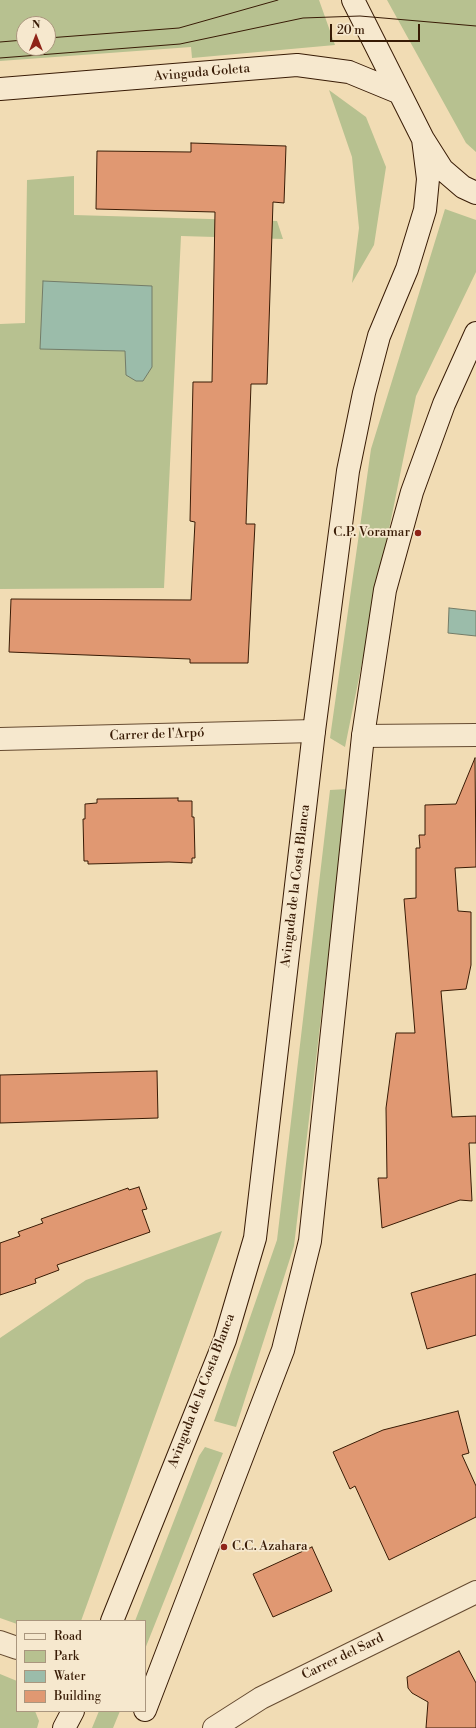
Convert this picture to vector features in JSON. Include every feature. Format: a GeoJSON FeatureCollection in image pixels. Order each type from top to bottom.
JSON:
{"type":"FeatureCollection","features":[{"type":"Feature","properties":{"kind":"street"},"geometry":{"type":"LineString","coordinates":[[353,0],[423,139],[442,169],[463,187],[476,193]]}},
{"type":"Feature","properties":{"kind":"street","name":"Avinguda Goleta"},"geometry":{"type":"LineString","coordinates":[[0,89],[297,65],[349,72],[400,93]]}},
{"type":"Feature","properties":{"kind":"street","name":"Avinguda de la Costa Blanca"},"geometry":{"type":"LineString","coordinates":[[112,1620],[224,1340],[255,1238],[314,730],[348,471],[364,393],[379,336],[407,269],[425,210],[428,179],[423,139]]}},
{"type":"Feature","properties":{"kind":"street"},"geometry":{"type":"LineString","coordinates":[[146,1707],[283,1350],[310,1241],[363,736],[385,590],[410,500],[444,404],[476,333]]}},
{"type":"Feature","properties":{"kind":"street","name":"Carrer de l'Arpó"},"geometry":{"type":"LineString","coordinates":[[0,739],[314,730]]}},
{"type":"Feature","properties":{"kind":"street"},"geometry":{"type":"LineString","coordinates":[[363,736],[476,735]]}},
{"type":"Feature","properties":{"kind":"street","name":"Carrer del Sard"},"geometry":{"type":"LineString","coordinates":[[214,1728],[261,1698],[476,1592]]}},
{"type":"Feature","properties":{"kind":"street"},"geometry":{"type":"LineString","coordinates":[[0,1642],[16,1648]]}},
{"type":"Feature","properties":{"kind":"street"},"geometry":{"type":"LineString","coordinates":[[64,1728],[72,1712]]}},
{"type":"Feature","properties":{"kind":"street"},"geometry":{"type":"LineString","coordinates":[[138,1728],[144,1712]]}},
{"type":"Feature","properties":{"kind":"green space"},"geometry":{"type":"Polygon","coordinates":[[[0,0],[319,0],[335,45],[192,58],[191,47],[0,61],[0,0]]]}},
{"type":"Feature","properties":{"kind":"green space"},"geometry":{"type":"Polygon","coordinates":[[[387,0],[476,0],[476,152],[466,143],[387,0]]]}},
{"type":"Feature","properties":{"kind":"green space"},"geometry":{"type":"Polygon","coordinates":[[[329,90],[366,117],[386,167],[374,245],[352,283],[359,228],[352,157],[329,90]]]}},
{"type":"Feature","properties":{"kind":"green space"},"geometry":{"type":"Polygon","coordinates":[[[74,176],[74,215],[277,221],[283,239],[181,236],[164,588],[0,589],[0,324],[25,323],[27,180],[74,176]]]}},
{"type":"Feature","properties":{"kind":"green space"},"geometry":{"type":"Polygon","coordinates":[[[445,209],[476,220],[476,272],[416,396],[345,747],[330,738],[371,449],[445,209]]]}},
{"type":"Feature","properties":{"kind":"green space"},"geometry":{"type":"Polygon","coordinates":[[[348,789],[294,1246],[236,1427],[214,1421],[277,1240],[330,790],[348,789]]]}},
{"type":"Feature","properties":{"kind":"green space"},"geometry":{"type":"Polygon","coordinates":[[[222,1231],[81,1620],[16,1620],[16,1624],[0,1618],[0,1338],[86,1280],[222,1231]]]}},
{"type":"Feature","properties":{"kind":"green space"},"geometry":{"type":"Polygon","coordinates":[[[205,1447],[223,1453],[146,1646],[146,1620],[135,1620],[199,1456],[205,1447]]]}},
{"type":"Feature","properties":{"kind":"green space"},"geometry":{"type":"Polygon","coordinates":[[[0,1674],[16,1681],[16,1712],[35,1712],[39,1721],[37,1728],[0,1728],[0,1674]]]}},
{"type":"Feature","properties":{"kind":"green space"},"geometry":{"type":"Polygon","coordinates":[[[99,1712],[120,1712],[113,1728],[92,1728],[99,1712]]]}},
{"type":"Feature","properties":{"kind":"water"},"geometry":{"type":"Polygon","coordinates":[[[43,281],[152,286],[152,367],[143,381],[136,381],[126,375],[125,351],[40,349],[43,281]]]}},
{"type":"Feature","properties":{"kind":"water"},"geometry":{"type":"Polygon","coordinates":[[[449,608],[476,611],[476,636],[448,633],[449,608]]]}},
{"type":"Feature","properties":{"kind":"building"},"geometry":{"type":"Polygon","coordinates":[[[191,143],[286,146],[284,203],[273,202],[267,384],[251,384],[246,524],[255,524],[248,663],[190,663],[190,659],[9,652],[11,599],[191,600],[195,522],[190,521],[193,382],[212,382],[215,212],[96,209],[97,151],[191,152],[191,143]]]}},
{"type":"Feature","properties":{"kind":"building"},"geometry":{"type":"Polygon","coordinates":[[[475,758],[476,867],[455,868],[458,911],[471,912],[471,965],[466,989],[441,991],[452,1117],[476,1116],[476,1143],[469,1143],[472,1201],[460,1200],[382,1228],[378,1178],[387,1178],[386,1108],[396,1033],[415,1033],[404,899],[416,898],[416,848],[420,848],[419,835],[425,835],[425,805],[456,804],[475,758]]]}},
{"type":"Feature","properties":{"kind":"building"},"geometry":{"type":"Polygon","coordinates":[[[178,798],[178,801],[192,801],[195,858],[192,858],[192,863],[169,862],[88,864],[88,861],[84,861],[83,819],[85,819],[85,804],[97,803],[97,799],[178,798]]]}},
{"type":"Feature","properties":{"kind":"building"},"geometry":{"type":"Polygon","coordinates":[[[157,1071],[158,1118],[0,1123],[0,1075],[157,1071]]]}},
{"type":"Feature","properties":{"kind":"building"},"geometry":{"type":"Polygon","coordinates":[[[139,1187],[147,1209],[142,1210],[150,1232],[57,1265],[59,1270],[35,1279],[36,1283],[0,1295],[0,1243],[20,1236],[18,1232],[43,1223],[41,1219],[128,1188],[129,1190],[139,1187]]]}},
{"type":"Feature","properties":{"kind":"building"},"geometry":{"type":"Polygon","coordinates":[[[476,1274],[476,1335],[427,1349],[411,1293],[476,1274]]]}},
{"type":"Feature","properties":{"kind":"building"},"geometry":{"type":"Polygon","coordinates":[[[458,1411],[469,1453],[462,1455],[476,1486],[476,1517],[389,1560],[355,1486],[350,1489],[333,1452],[383,1430],[458,1411]]]}},
{"type":"Feature","properties":{"kind":"building"},"geometry":{"type":"Polygon","coordinates":[[[312,1547],[332,1591],[273,1617],[253,1574],[312,1547]]]}},
{"type":"Feature","properties":{"kind":"building"},"geometry":{"type":"Polygon","coordinates":[[[459,1651],[476,1683],[476,1728],[426,1728],[428,1702],[412,1693],[408,1688],[407,1677],[459,1651]]]}},
{"type":"Feature","properties":{"kind":"tram line"},"geometry":{"type":"LineString","coordinates":[[56,37],[179,28],[278,0]]}},
{"type":"Feature","properties":{"kind":"tram line"},"geometry":{"type":"LineString","coordinates":[[0,58],[180,44],[303,18],[360,16],[476,26]]}},
{"type":"Feature","properties":{"kind":"tram line"},"geometry":{"type":"LineString","coordinates":[[0,42],[16,41]]}},
{"type":"Feature","properties":{"kind":"place","name":"C.P. Voramar"},"geometry":{"type":"Point","coordinates":[418,533]}},
{"type":"Feature","properties":{"kind":"place","name":"C.C. Azahara"},"geometry":{"type":"Point","coordinates":[224,1547]}}]}
